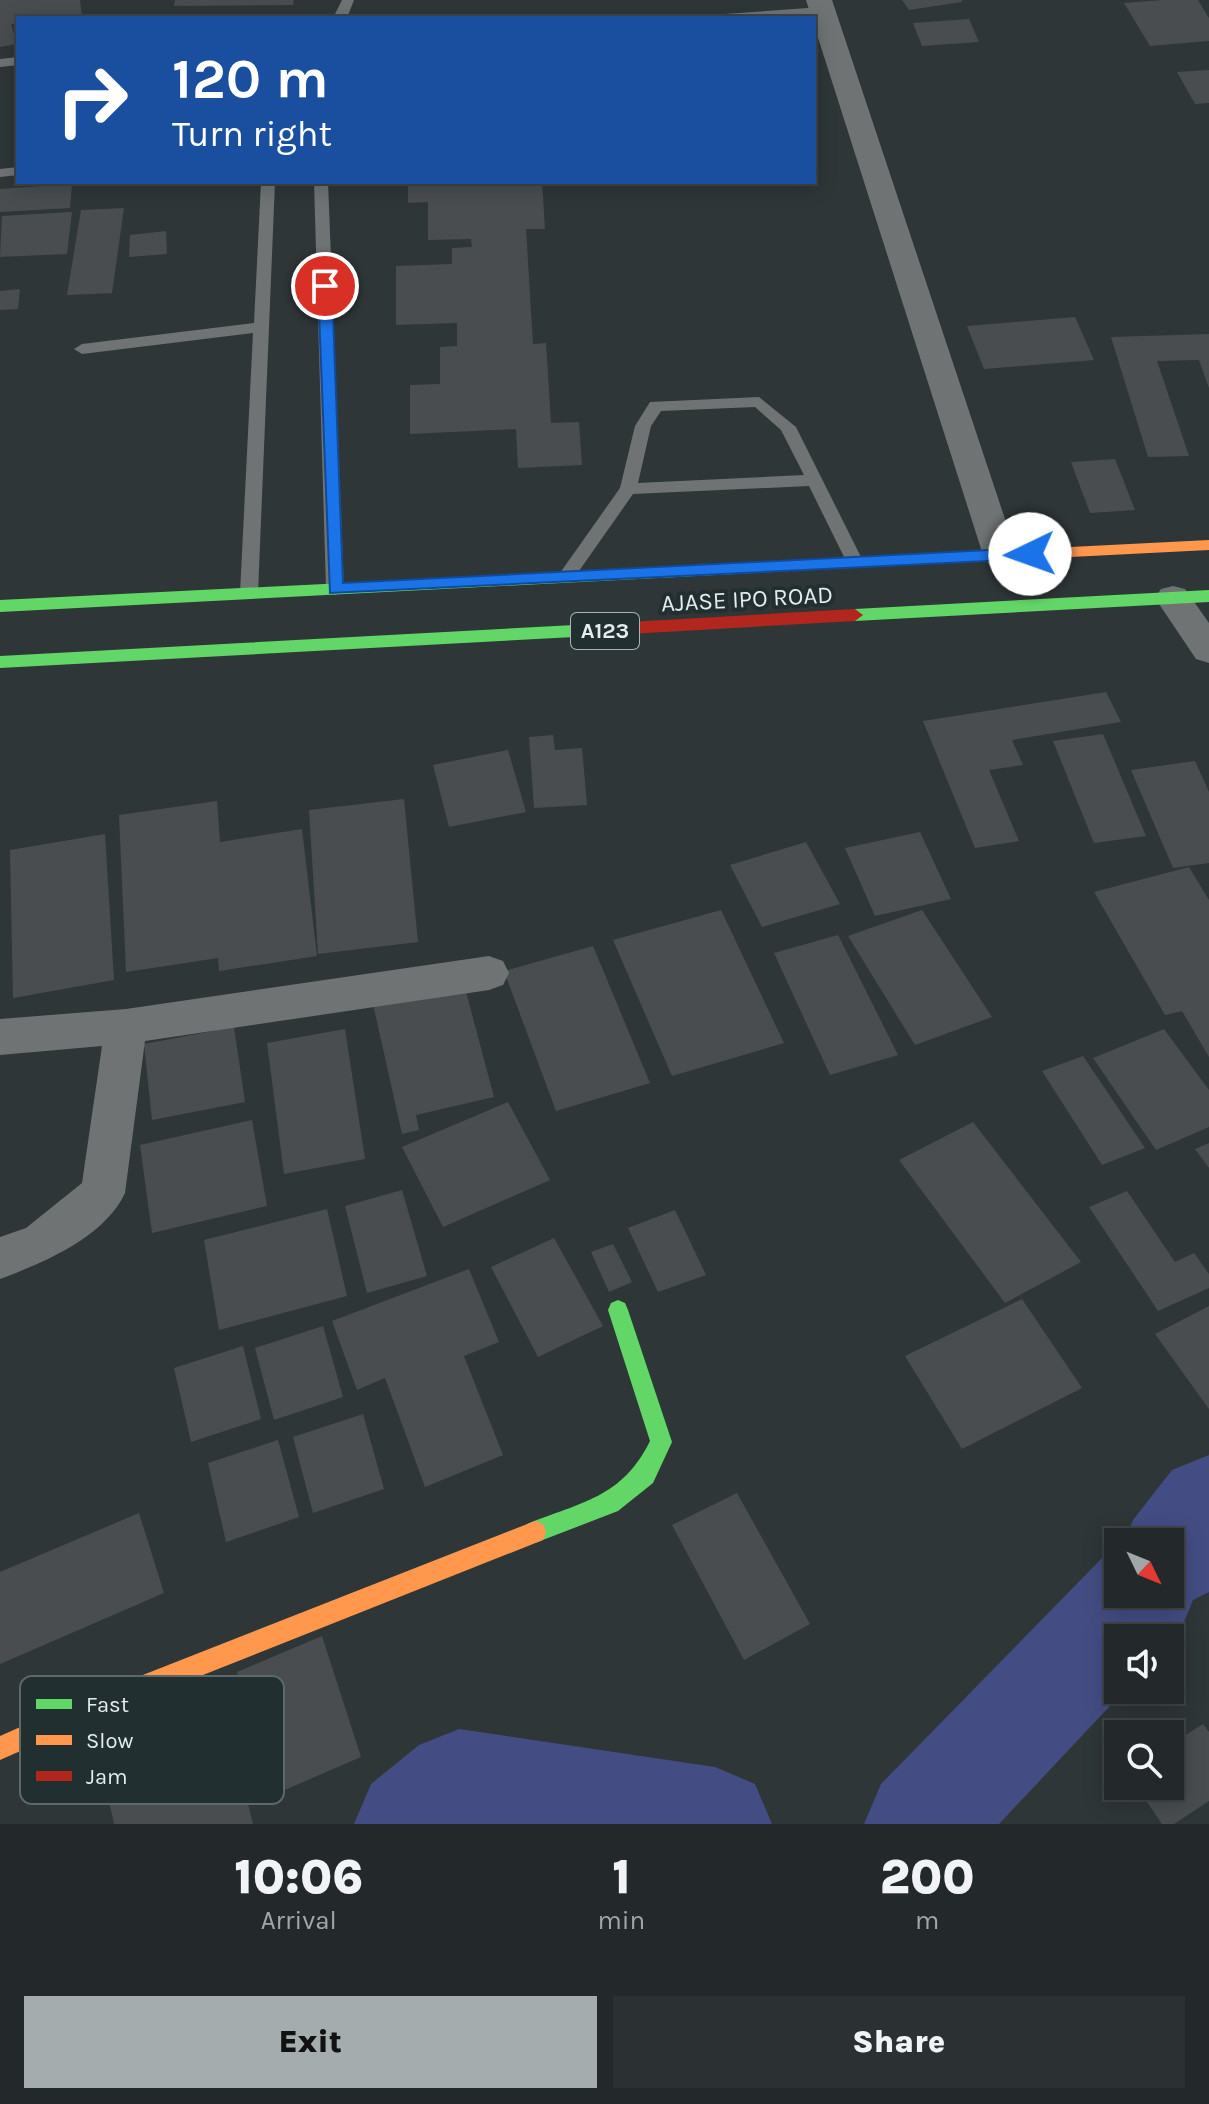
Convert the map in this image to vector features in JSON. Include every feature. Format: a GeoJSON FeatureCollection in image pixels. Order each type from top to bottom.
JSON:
{"type":"FeatureCollection","features":[{"type":"Feature","properties":{"kind":"main road","name":"AJASE IPO ROAD"},"geometry":{"type":"LineString","coordinates":[[0,606],[1209,545]]}},
{"type":"Feature","properties":{"kind":"main road","name":"AJASE IPO ROAD"},"geometry":{"type":"LineString","coordinates":[[0,662],[1209,596]]}},
{"type":"Feature","properties":{"kind":"main road"},"geometry":{"type":"LineString","coordinates":[[169,1676],[610,1503],[645,1475],[661,1442],[618,1310]]}},
{"type":"Feature","properties":{"kind":"main road"},"geometry":{"type":"LineString","coordinates":[[0,1748],[20,1739]]}},
{"type":"Feature","properties":{"kind":"street"},"geometry":{"type":"LineString","coordinates":[[821,5],[1000,555]]}},
{"type":"Feature","properties":{"kind":"street"},"geometry":{"type":"LineString","coordinates":[[1173,598],[1209,650]]}},
{"type":"Feature","properties":{"kind":"street"},"geometry":{"type":"LineString","coordinates":[[0,1037],[126,1026],[489,973]]}},
{"type":"Feature","properties":{"kind":"street"},"geometry":{"type":"LineString","coordinates":[[0,1258],[42,1242],[103,1193],[126,1026]]}},
{"type":"Feature","properties":{"kind":"lane"},"geometry":{"type":"LineString","coordinates":[[740,16],[821,5]]}},
{"type":"Feature","properties":{"kind":"lane"},"geometry":{"type":"LineString","coordinates":[[249,593],[268,184]]}},
{"type":"Feature","properties":{"kind":"lane"},"geometry":{"type":"LineString","coordinates":[[321,184],[335,589]]}},
{"type":"Feature","properties":{"kind":"lane"},"geometry":{"type":"LineString","coordinates":[[82,349],[261,327]]}},
{"type":"Feature","properties":{"kind":"lane"},"geometry":{"type":"LineString","coordinates":[[566,577],[628,489],[643,426],[656,406],[759,402],[788,427],[855,563]]}},
{"type":"Feature","properties":{"kind":"lane"},"geometry":{"type":"LineString","coordinates":[[628,489],[815,480]]}},
{"type":"Feature","properties":{"kind":"building"},"geometry":{"type":"Polygon","coordinates":[[[0,0],[80,0],[82,16],[16,16],[16,24],[11,24],[16,44],[0,47],[0,0]]]}},
{"type":"Feature","properties":{"kind":"building"},"geometry":{"type":"Polygon","coordinates":[[[175,0],[294,0],[293,5],[174,6],[175,0]]]}},
{"type":"Feature","properties":{"kind":"building"},"geometry":{"type":"Polygon","coordinates":[[[902,0],[962,0],[962,2],[909,10],[902,0]]]}},
{"type":"Feature","properties":{"kind":"building"},"geometry":{"type":"Polygon","coordinates":[[[1198,0],[1209,18],[1209,41],[1150,46],[1124,3],[1198,0]]]}},
{"type":"Feature","properties":{"kind":"building"},"geometry":{"type":"Polygon","coordinates":[[[969,19],[979,42],[922,46],[913,23],[969,19]]]}},
{"type":"Feature","properties":{"kind":"building"},"geometry":{"type":"Polygon","coordinates":[[[1209,70],[1209,103],[1195,104],[1177,72],[1209,70]]]}},
{"type":"Feature","properties":{"kind":"building"},"geometry":{"type":"Polygon","coordinates":[[[72,184],[70,208],[0,212],[0,189],[72,184]]]}},
{"type":"Feature","properties":{"kind":"building"},"geometry":{"type":"Polygon","coordinates":[[[408,184],[542,184],[545,229],[526,229],[533,344],[546,343],[551,423],[579,422],[582,465],[518,468],[516,429],[410,434],[410,385],[440,384],[440,347],[457,346],[457,323],[396,325],[396,266],[452,264],[452,248],[472,247],[471,239],[428,240],[428,202],[408,203],[408,184]]]}},
{"type":"Feature","properties":{"kind":"building"},"geometry":{"type":"Polygon","coordinates":[[[124,208],[112,293],[67,295],[81,210],[124,208]]]}},
{"type":"Feature","properties":{"kind":"building"},"geometry":{"type":"Polygon","coordinates":[[[72,212],[67,254],[0,257],[2,216],[72,212]]]}},
{"type":"Feature","properties":{"kind":"building"},"geometry":{"type":"Polygon","coordinates":[[[166,231],[167,254],[129,257],[130,235],[166,231]]]}},
{"type":"Feature","properties":{"kind":"building"},"geometry":{"type":"Polygon","coordinates":[[[20,289],[18,309],[0,310],[0,291],[20,289]]]}},
{"type":"Feature","properties":{"kind":"building"},"geometry":{"type":"Polygon","coordinates":[[[1075,317],[1094,360],[984,369],[967,326],[1075,317]]]}},
{"type":"Feature","properties":{"kind":"building"},"geometry":{"type":"Polygon","coordinates":[[[1209,334],[1209,388],[1199,360],[1157,361],[1189,456],[1148,457],[1111,337],[1209,334]]]}},
{"type":"Feature","properties":{"kind":"building"},"geometry":{"type":"Polygon","coordinates":[[[1115,459],[1135,510],[1090,513],[1071,462],[1115,459]]]}},
{"type":"Feature","properties":{"kind":"building"},"geometry":{"type":"Polygon","coordinates":[[[1106,692],[1121,722],[1012,740],[1023,765],[989,770],[1019,841],[975,848],[923,721],[1106,692]]]}},
{"type":"Feature","properties":{"kind":"building"},"geometry":{"type":"Polygon","coordinates":[[[1103,734],[1146,836],[1094,843],[1053,741],[1103,734]]]}},
{"type":"Feature","properties":{"kind":"building"},"geometry":{"type":"Polygon","coordinates":[[[553,735],[555,750],[582,748],[587,805],[534,808],[529,737],[553,735]]]}},
{"type":"Feature","properties":{"kind":"building"},"geometry":{"type":"Polygon","coordinates":[[[508,750],[526,812],[449,827],[433,765],[508,750]]]}},
{"type":"Feature","properties":{"kind":"building"},"geometry":{"type":"Polygon","coordinates":[[[1195,761],[1209,792],[1209,863],[1173,868],[1131,770],[1195,761]]]}},
{"type":"Feature","properties":{"kind":"building"},"geometry":{"type":"Polygon","coordinates":[[[404,799],[418,942],[318,954],[309,810],[404,799]]]}},
{"type":"Feature","properties":{"kind":"building"},"geometry":{"type":"Polygon","coordinates":[[[217,801],[220,842],[302,829],[317,956],[219,971],[218,958],[126,972],[119,815],[217,801]]]}},
{"type":"Feature","properties":{"kind":"building"},"geometry":{"type":"Polygon","coordinates":[[[920,832],[951,899],[875,916],[845,848],[920,832]]]}},
{"type":"Feature","properties":{"kind":"building"},"geometry":{"type":"Polygon","coordinates":[[[105,834],[114,980],[13,998],[10,850],[105,834]]]}},
{"type":"Feature","properties":{"kind":"building"},"geometry":{"type":"Polygon","coordinates":[[[806,842],[840,904],[762,927],[730,865],[806,842]]]}},
{"type":"Feature","properties":{"kind":"building"},"geometry":{"type":"Polygon","coordinates":[[[1189,867],[1209,900],[1209,1057],[1182,1011],[1165,1015],[1094,892],[1189,867]]]}},
{"type":"Feature","properties":{"kind":"building"},"geometry":{"type":"Polygon","coordinates":[[[721,910],[784,1043],[672,1076],[613,940],[721,910]]]}},
{"type":"Feature","properties":{"kind":"building"},"geometry":{"type":"Polygon","coordinates":[[[922,910],[992,1017],[915,1045],[848,936],[922,910]]]}},
{"type":"Feature","properties":{"kind":"building"},"geometry":{"type":"Polygon","coordinates":[[[838,935],[898,1055],[830,1075],[774,953],[838,935]]]}},
{"type":"Feature","properties":{"kind":"building"},"geometry":{"type":"Polygon","coordinates":[[[593,946],[650,1083],[556,1111],[504,971],[593,946]]]}},
{"type":"Feature","properties":{"kind":"building"},"geometry":{"type":"Polygon","coordinates":[[[464,984],[494,1097],[416,1115],[419,1130],[402,1134],[373,1004],[464,984]]]}},
{"type":"Feature","properties":{"kind":"building"},"geometry":{"type":"Polygon","coordinates":[[[234,1027],[245,1102],[152,1120],[144,1044],[234,1027]]]}},
{"type":"Feature","properties":{"kind":"building"},"geometry":{"type":"Polygon","coordinates":[[[345,1029],[365,1159],[284,1174],[267,1043],[345,1029]]]}},
{"type":"Feature","properties":{"kind":"building"},"geometry":{"type":"Polygon","coordinates":[[[1164,1029],[1209,1090],[1209,1127],[1156,1150],[1093,1058],[1164,1029]]]}},
{"type":"Feature","properties":{"kind":"building"},"geometry":{"type":"Polygon","coordinates":[[[1083,1056],[1145,1148],[1102,1165],[1042,1071],[1083,1056]]]}},
{"type":"Feature","properties":{"kind":"building"},"geometry":{"type":"Polygon","coordinates":[[[508,1102],[550,1180],[443,1227],[402,1147],[508,1102]]]}},
{"type":"Feature","properties":{"kind":"building"},"geometry":{"type":"Polygon","coordinates":[[[252,1120],[267,1206],[152,1233],[140,1145],[252,1120]]]}},
{"type":"Feature","properties":{"kind":"building"},"geometry":{"type":"Polygon","coordinates":[[[973,1122],[1081,1262],[1005,1303],[899,1160],[973,1122]]]}},
{"type":"Feature","properties":{"kind":"building"},"geometry":{"type":"Polygon","coordinates":[[[1209,1143],[1209,1168],[1195,1149],[1209,1143]]]}},
{"type":"Feature","properties":{"kind":"building"},"geometry":{"type":"Polygon","coordinates":[[[402,1190],[427,1276],[367,1293],[345,1206],[402,1190]]]}},
{"type":"Feature","properties":{"kind":"building"},"geometry":{"type":"Polygon","coordinates":[[[1127,1191],[1175,1262],[1194,1253],[1209,1274],[1209,1288],[1158,1311],[1089,1207],[1127,1191]]]}},
{"type":"Feature","properties":{"kind":"building"},"geometry":{"type":"Polygon","coordinates":[[[327,1209],[347,1296],[219,1330],[204,1240],[327,1209]]]}},
{"type":"Feature","properties":{"kind":"building"},"geometry":{"type":"Polygon","coordinates":[[[675,1210],[706,1275],[658,1292],[628,1228],[675,1210]]]}},
{"type":"Feature","properties":{"kind":"building"},"geometry":{"type":"Polygon","coordinates":[[[554,1238],[603,1326],[538,1357],[491,1267],[554,1238]]]}},
{"type":"Feature","properties":{"kind":"building"},"geometry":{"type":"Polygon","coordinates":[[[613,1244],[632,1282],[609,1292],[591,1252],[613,1244]]]}},
{"type":"Feature","properties":{"kind":"building"},"geometry":{"type":"Polygon","coordinates":[[[469,1269],[499,1342],[464,1356],[503,1455],[425,1487],[385,1378],[357,1390],[332,1321],[469,1269]]]}},
{"type":"Feature","properties":{"kind":"building"},"geometry":{"type":"Polygon","coordinates":[[[1022,1299],[1082,1388],[962,1449],[905,1356],[1022,1299]]]}},
{"type":"Feature","properties":{"kind":"building"},"geometry":{"type":"Polygon","coordinates":[[[1209,1306],[1209,1409],[1155,1334],[1209,1306]]]}},
{"type":"Feature","properties":{"kind":"building"},"geometry":{"type":"Polygon","coordinates":[[[323,1326],[343,1397],[274,1420],[255,1348],[323,1326]]]}},
{"type":"Feature","properties":{"kind":"building"},"geometry":{"type":"Polygon","coordinates":[[[243,1346],[261,1419],[191,1442],[174,1368],[243,1346]]]}},
{"type":"Feature","properties":{"kind":"building"},"geometry":{"type":"Polygon","coordinates":[[[363,1414],[384,1489],[313,1513],[293,1437],[363,1414]]]}},
{"type":"Feature","properties":{"kind":"building"},"geometry":{"type":"Polygon","coordinates":[[[278,1440],[299,1517],[226,1542],[208,1463],[278,1440]]]}},
{"type":"Feature","properties":{"kind":"building"},"geometry":{"type":"Polygon","coordinates":[[[737,1493],[810,1624],[744,1660],[672,1525],[737,1493]]]}},
{"type":"Feature","properties":{"kind":"building"},"geometry":{"type":"Polygon","coordinates":[[[139,1513],[164,1593],[0,1664],[0,1572],[139,1513]]]}},
{"type":"Feature","properties":{"kind":"building"},"geometry":{"type":"Polygon","coordinates":[[[322,1636],[361,1757],[284,1790],[284,1676],[238,1676],[237,1672],[322,1636]]]}},
{"type":"Feature","properties":{"kind":"building"},"geometry":{"type":"Polygon","coordinates":[[[1203,1724],[1209,1732],[1209,1801],[1174,1824],[1162,1824],[1146,1800],[1184,1800],[1184,1736],[1203,1724]]]}},
{"type":"Feature","properties":{"kind":"building"},"geometry":{"type":"Polygon","coordinates":[[[110,1804],[248,1804],[253,1824],[114,1824],[110,1804]]]}},
{"type":"Feature","properties":{"kind":"waterway"},"geometry":{"type":"LineString","coordinates":[[1184,1539],[1209,1506]]}},
{"type":"Feature","properties":{"kind":"waterway"},"geometry":{"type":"LineString","coordinates":[[921,1824],[1129,1608]]}},
{"type":"Feature","properties":{"kind":"waterway"},"geometry":{"type":"LineString","coordinates":[[411,1824],[459,1785],[715,1824]]}},
{"type":"Feature","properties":{"kind":"traffic: fast"},"geometry":{"type":"LineString","coordinates":[[0,606],[830,564]]}},
{"type":"Feature","properties":{"kind":"traffic: fast"},"geometry":{"type":"LineString","coordinates":[[855,615],[1209,596]]}},
{"type":"Feature","properties":{"kind":"traffic: fast"},"geometry":{"type":"LineString","coordinates":[[0,662],[612,629]]}},
{"type":"Feature","properties":{"kind":"traffic: fast"},"geometry":{"type":"LineString","coordinates":[[535,1532],[610,1503],[645,1475],[661,1442],[618,1310]]}},
{"type":"Feature","properties":{"kind":"traffic: slow"},"geometry":{"type":"LineString","coordinates":[[830,564],[1209,545]]}},
{"type":"Feature","properties":{"kind":"traffic: slow"},"geometry":{"type":"LineString","coordinates":[[170,1676],[535,1532]]}},
{"type":"Feature","properties":{"kind":"traffic: slow"},"geometry":{"type":"LineString","coordinates":[[0,1748],[20,1739]]}},
{"type":"Feature","properties":{"kind":"traffic: jam"},"geometry":{"type":"LineString","coordinates":[[612,629],[855,615]]}},
{"type":"Feature","properties":{"kind":"route"},"geometry":{"type":"LineString","coordinates":[[325,286],[335,589],[1030,554]]}}]}
